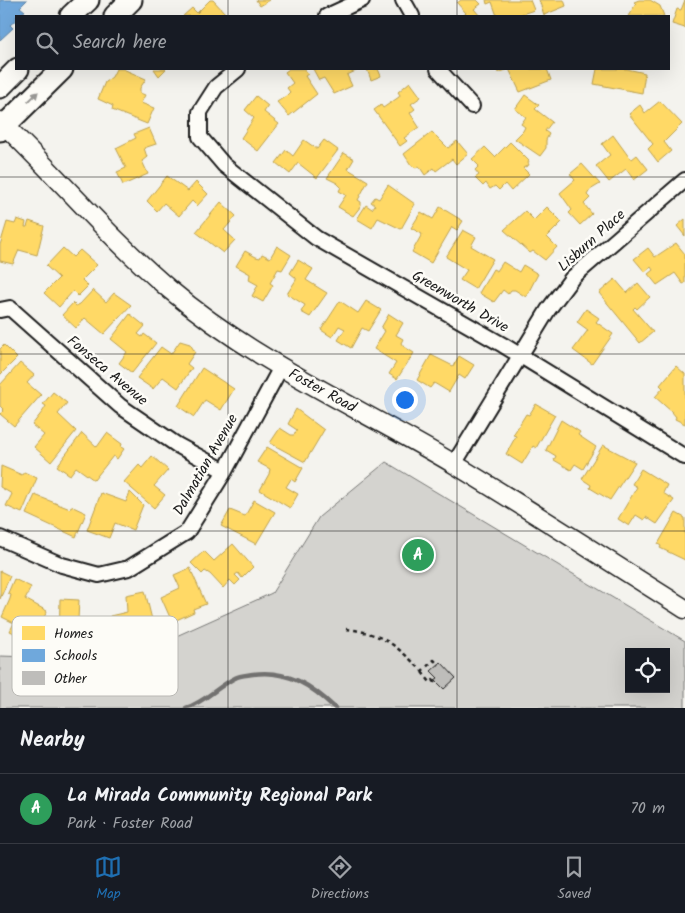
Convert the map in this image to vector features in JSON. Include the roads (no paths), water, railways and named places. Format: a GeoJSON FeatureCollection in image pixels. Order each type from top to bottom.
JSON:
{"type":"FeatureCollection","features":[{"type":"Feature","properties":{"kind":"main road"},"geometry":{"type":"LineString","coordinates":[[72,15],[88,0]]}},
{"type":"Feature","properties":{"kind":"main road"},"geometry":{"type":"LineString","coordinates":[[116,15],[131,0]]}},
{"type":"Feature","properties":{"kind":"main road"},"geometry":{"type":"LineString","coordinates":[[0,87],[17,70]]}},
{"type":"Feature","properties":{"kind":"main road"},"geometry":{"type":"LineString","coordinates":[[2,125],[61,70]]}},
{"type":"Feature","properties":{"kind":"street"},"geometry":{"type":"LineString","coordinates":[[329,15],[362,0]]}},
{"type":"Feature","properties":{"kind":"street"},"geometry":{"type":"LineString","coordinates":[[403,0],[411,15]]}},
{"type":"Feature","properties":{"kind":"street","name":"Greenworth Drive"},"geometry":{"type":"LineString","coordinates":[[237,70],[216,87],[200,112],[200,137],[224,165],[316,238],[520,355],[685,457]]}},
{"type":"Feature","properties":{"kind":"street"},"geometry":{"type":"LineString","coordinates":[[439,70],[472,106]]}},
{"type":"Feature","properties":{"kind":"street","name":"Foster Road"},"geometry":{"type":"LineString","coordinates":[[2,125],[101,224],[169,288],[224,330],[281,368],[454,464],[685,609]]}},
{"type":"Feature","properties":{"kind":"street","name":"Lisburn Place"},"geometry":{"type":"LineString","coordinates":[[454,464],[548,310],[572,278],[685,180]]}},
{"type":"Feature","properties":{"kind":"street","name":"Fonseca Avenue"},"geometry":{"type":"LineString","coordinates":[[0,310],[10,308],[120,406],[177,445],[225,470]]}},
{"type":"Feature","properties":{"kind":"street","name":"Dalmatian Avenue"},"geometry":{"type":"LineString","coordinates":[[0,538],[62,565],[99,575],[129,568],[187,532],[225,470],[281,368]]}},
{"type":"Feature","properties":{"kind":"waterway"},"geometry":{"type":"LineString","coordinates":[[186,708],[199,702],[237,677],[265,673],[277,674],[298,681],[308,686],[335,708]]}},
{"type":"Feature","properties":{"kind":"place","name":"La Mirada Community Regional Park"},"geometry":{"type":"Point","coordinates":[418,555]}}]}
